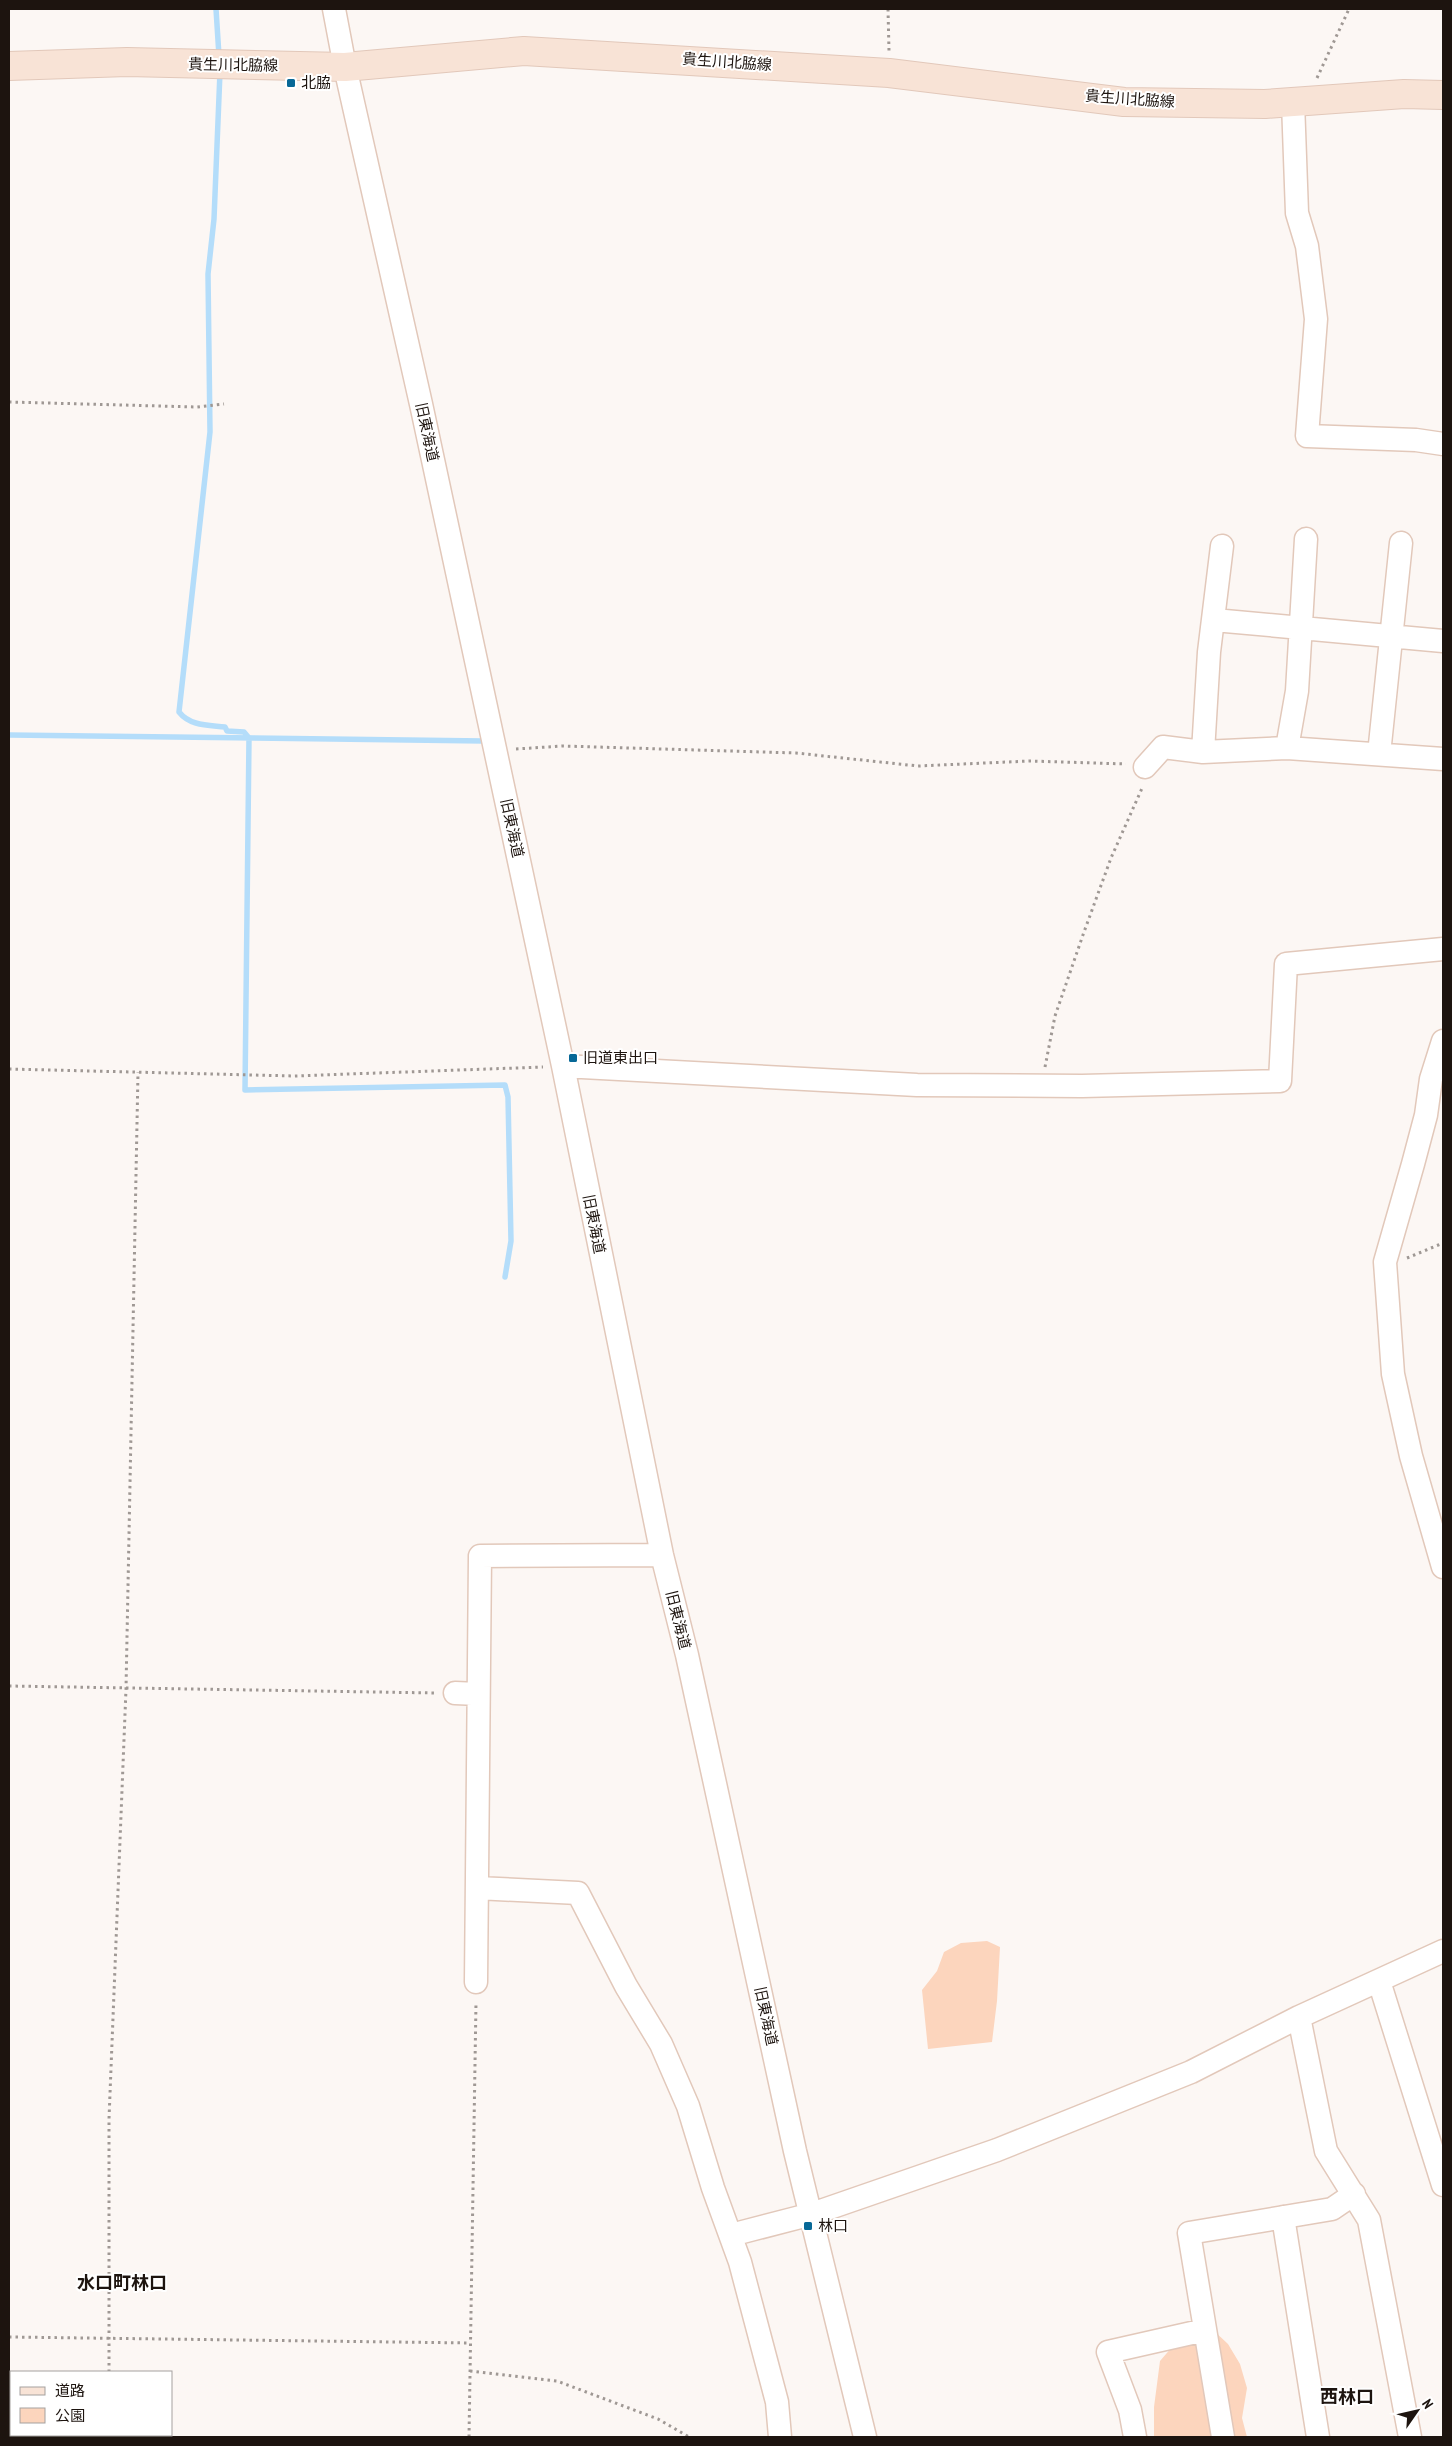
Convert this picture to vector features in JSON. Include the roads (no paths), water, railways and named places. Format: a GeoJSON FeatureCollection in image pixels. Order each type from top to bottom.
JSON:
{"type":"FeatureCollection","features":[{"type":"Feature","properties":{"kind":"main road","name":"貴生川北脇線"},"geometry":{"type":"LineString","coordinates":[[9,66],[127,62],[345,67],[524,51],[889,73],[1124,102],[1265,104],[1404,94],[1443,95]]}},
{"type":"Feature","properties":{"kind":"street","name":"旧東海道"},"geometry":{"type":"LineString","coordinates":[[334,9],[345,67],[421,404],[496,753],[662,1555],[687,1655],[795,2151],[866,2437]]}},
{"type":"Feature","properties":{"kind":"street"},"geometry":{"type":"LineString","coordinates":[[1302,101],[1297,213],[1307,246],[1316,319],[1307,436],[1416,440],[1443,444]]}},
{"type":"Feature","properties":{"kind":"street"},"geometry":{"type":"LineString","coordinates":[[1287,748],[1297,691],[1306,540]]}},
{"type":"Feature","properties":{"kind":"street"},"geometry":{"type":"LineString","coordinates":[[1379,754],[1401,543]]}},
{"type":"Feature","properties":{"kind":"street"},"geometry":{"type":"LineString","coordinates":[[1203,752],[1209,652],[1222,546]]}},
{"type":"Feature","properties":{"kind":"street"},"geometry":{"type":"LineString","coordinates":[[1214,620],[1443,640]]}},
{"type":"Feature","properties":{"kind":"street"},"geometry":{"type":"LineString","coordinates":[[1146,767],[1163,747],[1203,752],[1287,748],[1443,759]]}},
{"type":"Feature","properties":{"kind":"street"},"geometry":{"type":"LineString","coordinates":[[562,1066],[917,1085],[1280,1081],[1286,964],[1443,949]]}},
{"type":"Feature","properties":{"kind":"street"},"geometry":{"type":"LineString","coordinates":[[1443,1041],[1432,1079],[1426,1115],[1385,1262],[1393,1374],[1411,1456],[1443,1567]]}},
{"type":"Feature","properties":{"kind":"street"},"geometry":{"type":"LineString","coordinates":[[476,1982],[480,1556],[662,1555]]}},
{"type":"Feature","properties":{"kind":"street"},"geometry":{"type":"LineString","coordinates":[[455,1693],[478,1694]]}},
{"type":"Feature","properties":{"kind":"street"},"geometry":{"type":"LineString","coordinates":[[477,1888],[578,1893],[626,1986],[661,2044],[688,2106],[740,2262],[777,2402],[780,2437]]}},
{"type":"Feature","properties":{"kind":"street"},"geometry":{"type":"LineString","coordinates":[[730,2235],[812,2214],[998,2150],[1192,2072],[1299,2017],[1443,1952]]}},
{"type":"Feature","properties":{"kind":"street"},"geometry":{"type":"LineString","coordinates":[[1379,1981],[1443,2185]]}},
{"type":"Feature","properties":{"kind":"street"},"geometry":{"type":"LineString","coordinates":[[1299,2017],[1326,2151],[1369,2220],[1410,2437]]}},
{"type":"Feature","properties":{"kind":"street"},"geometry":{"type":"LineString","coordinates":[[1223,2437],[1189,2233],[1332,2208],[1354,2194]]}},
{"type":"Feature","properties":{"kind":"street"},"geometry":{"type":"LineString","coordinates":[[1283,2217],[1318,2437]]}},
{"type":"Feature","properties":{"kind":"street"},"geometry":{"type":"LineString","coordinates":[[1135,2437],[1130,2410],[1108,2352],[1205,2330]]}},
{"type":"Feature","properties":{"kind":"waterway"},"geometry":{"type":"LineString","coordinates":[[216,9],[219,56]]}},
{"type":"Feature","properties":{"kind":"waterway"},"geometry":{"type":"LineString","coordinates":[[220,72],[214,219],[208,274],[210,432],[179,712],[188,720],[206,725],[225,727],[227,731],[244,732],[249,738],[245,1090],[505,1085],[508,1097],[511,1241],[505,1277]]}},
{"type":"Feature","properties":{"kind":"waterway"},"geometry":{"type":"LineString","coordinates":[[9,735],[484,741]]}},
{"type":"Feature","properties":{"kind":"place","name":"北脇"},"geometry":{"type":"Point","coordinates":[291,83]}},
{"type":"Feature","properties":{"kind":"place","name":"旧道東出口"},"geometry":{"type":"Point","coordinates":[573,1058]}},
{"type":"Feature","properties":{"kind":"place","name":"林口"},"geometry":{"type":"Point","coordinates":[808,2226]}},
{"type":"Feature","properties":{"kind":"district","name":"水口町林口"},"geometry":{"type":"Point","coordinates":[122,2283]}},
{"type":"Feature","properties":{"kind":"district","name":"西林口"},"geometry":{"type":"Point","coordinates":[1347,2397]}}]}
